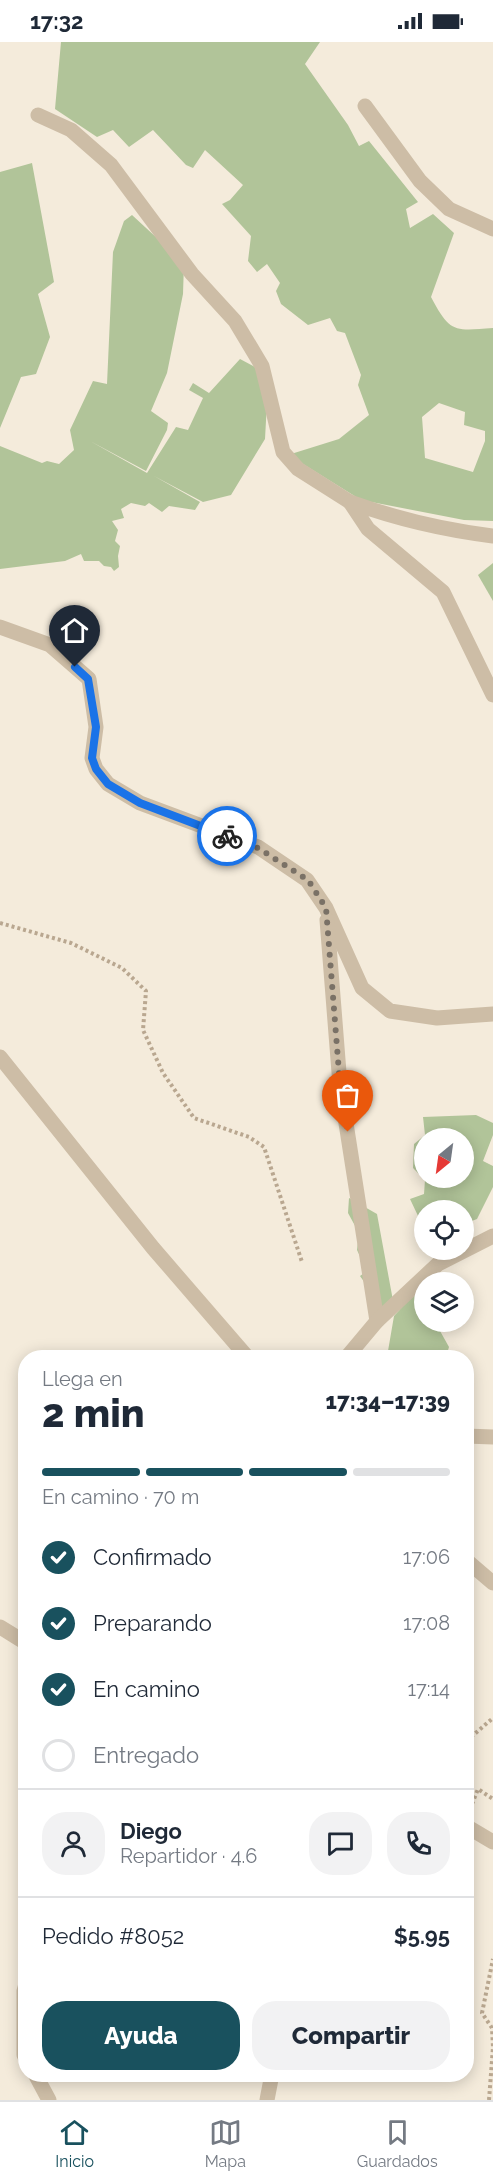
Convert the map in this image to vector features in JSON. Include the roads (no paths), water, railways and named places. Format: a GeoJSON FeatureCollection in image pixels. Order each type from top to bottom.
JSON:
{"type":"FeatureCollection","features":[{"type":"Feature","properties":{"kind":"street"},"geometry":{"type":"LineString","coordinates":[[365,106],[420,181],[449,209],[493,229]]}},
{"type":"Feature","properties":{"kind":"street"},"geometry":{"type":"LineString","coordinates":[[38,115],[71,130],[111,165],[192,274],[235,321],[262,366],[283,452],[298,469],[351,502],[379,513],[451,530],[493,536]]}},
{"type":"Feature","properties":{"kind":"street"},"geometry":{"type":"LineString","coordinates":[[351,502],[368,529],[442,592],[493,695]]}},
{"type":"Feature","properties":{"kind":"street"},"geometry":{"type":"LineString","coordinates":[[0,627],[50,645],[88,679],[96,727],[92,758],[96,769],[108,784],[140,803],[258,848],[308,880],[326,908],[362,988],[390,1011],[437,1018],[493,1014]]}},
{"type":"Feature","properties":{"kind":"street"},"geometry":{"type":"LineString","coordinates":[[326,908],[340,1085],[377,1321]]}},
{"type":"Feature","properties":{"kind":"street"},"geometry":{"type":"LineString","coordinates":[[0,1058],[153,1248],[241,1350]]}},
{"type":"Feature","properties":{"kind":"street"},"geometry":{"type":"LineString","coordinates":[[353,1350],[377,1321],[438,1264],[493,1236]]}},
{"type":"Feature","properties":{"kind":"street"},"geometry":{"type":"LineString","coordinates":[[474,1436],[493,1437]]}},
{"type":"Feature","properties":{"kind":"street"},"geometry":{"type":"LineString","coordinates":[[474,1567],[493,1583]]}},
{"type":"Feature","properties":{"kind":"street"},"geometry":{"type":"LineString","coordinates":[[0,1627],[18,1638]]}},
{"type":"Feature","properties":{"kind":"street"},"geometry":{"type":"LineString","coordinates":[[474,1831],[493,1842]]}},
{"type":"Feature","properties":{"kind":"street"},"geometry":{"type":"LineString","coordinates":[[39,2082],[49,2100]]}},
{"type":"Feature","properties":{"kind":"street"},"geometry":{"type":"LineString","coordinates":[[267,2100],[270,2082]]}}]}
